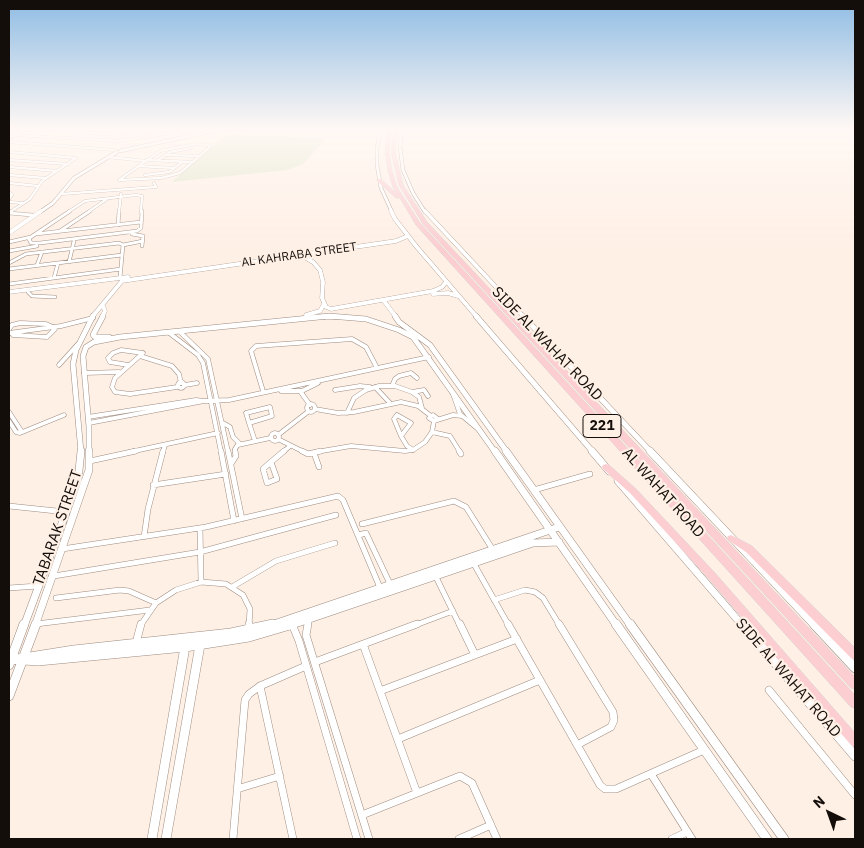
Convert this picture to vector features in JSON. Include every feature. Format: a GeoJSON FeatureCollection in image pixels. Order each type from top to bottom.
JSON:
{"type":"FeatureCollection","features":[{"type":"Feature","properties":{"kind":"highway","name":"AL WAHAT ROAD"},"geometry":{"type":"LineString","coordinates":[[391,170],[395,187],[401,199],[418,224],[440,250],[855,703]]}},
{"type":"Feature","properties":{"kind":"highway","name":"AL WAHAT ROAD"},"geometry":{"type":"LineString","coordinates":[[397,170],[401,185],[425,223],[855,684]]}},
{"type":"Feature","properties":{"kind":"highway"},"geometry":{"type":"LineString","coordinates":[[379,180],[401,199]]}},
{"type":"Feature","properties":{"kind":"highway"},"geometry":{"type":"LineString","coordinates":[[606,467],[648,507],[759,630],[855,741]]}},
{"type":"Feature","properties":{"kind":"highway"},"geometry":{"type":"LineString","coordinates":[[731,538],[749,549],[855,655]]}},
{"type":"Feature","properties":{"kind":"street"},"geometry":{"type":"LineString","coordinates":[[41,170],[58,171]]}},
{"type":"Feature","properties":{"kind":"street"},"geometry":{"type":"LineString","coordinates":[[11,230],[53,204],[72,181],[85,170]]}},
{"type":"Feature","properties":{"kind":"street"},"geometry":{"type":"LineString","coordinates":[[11,230],[50,203],[68,181],[85,170]]}},
{"type":"Feature","properties":{"kind":"street"},"geometry":{"type":"LineString","coordinates":[[133,170],[119,180],[123,182],[154,178],[177,174],[183,170]]}},
{"type":"Feature","properties":{"kind":"street"},"geometry":{"type":"LineString","coordinates":[[138,180],[152,170]]}},
{"type":"Feature","properties":{"kind":"street"},"geometry":{"type":"LineString","coordinates":[[145,175],[165,173],[172,170]]}},
{"type":"Feature","properties":{"kind":"street","name":"SIDE AL WAHAT ROAD"},"geometry":{"type":"LineString","coordinates":[[378,170],[387,204],[408,236],[855,756]]}},
{"type":"Feature","properties":{"kind":"street","name":"SIDE AL WAHAT ROAD"},"geometry":{"type":"LineString","coordinates":[[403,170],[413,193],[426,213],[855,668]]}},
{"type":"Feature","properties":{"kind":"street"},"geometry":{"type":"LineString","coordinates":[[9,213],[32,197],[45,178],[58,171]]}},
{"type":"Feature","properties":{"kind":"street"},"geometry":{"type":"LineString","coordinates":[[9,175],[45,178]]}},
{"type":"Feature","properties":{"kind":"street"},"geometry":{"type":"LineString","coordinates":[[153,185],[154,178]]}},
{"type":"Feature","properties":{"kind":"street"},"geometry":{"type":"LineString","coordinates":[[9,183],[38,186]]}},
{"type":"Feature","properties":{"kind":"street"},"geometry":{"type":"LineString","coordinates":[[62,194],[153,185]]}},
{"type":"Feature","properties":{"kind":"street"},"geometry":{"type":"LineString","coordinates":[[62,194],[122,190],[153,185]]}},
{"type":"Feature","properties":{"kind":"street"},"geometry":{"type":"LineString","coordinates":[[118,225],[122,190]]}},
{"type":"Feature","properties":{"kind":"street"},"geometry":{"type":"LineString","coordinates":[[9,192],[12,195],[9,200],[24,204]]}},
{"type":"Feature","properties":{"kind":"street"},"geometry":{"type":"LineString","coordinates":[[142,196],[140,229],[129,233],[40,243],[31,242],[29,239],[81,202],[108,198],[142,196]]}},
{"type":"Feature","properties":{"kind":"street"},"geometry":{"type":"LineString","coordinates":[[59,232],[108,198]]}},
{"type":"Feature","properties":{"kind":"street"},"geometry":{"type":"LineString","coordinates":[[9,213],[32,215]]}},
{"type":"Feature","properties":{"kind":"street"},"geometry":{"type":"LineString","coordinates":[[9,242],[59,232],[141,222]]}},
{"type":"Feature","properties":{"kind":"street"},"geometry":{"type":"LineString","coordinates":[[9,251],[24,247],[135,234],[142,236],[142,246]]}},
{"type":"Feature","properties":{"kind":"street","name":"AL KAHRABA STREET"},"geometry":{"type":"LineString","coordinates":[[9,294],[396,242],[408,236]]}},
{"type":"Feature","properties":{"kind":"street"},"geometry":{"type":"LineString","coordinates":[[9,263],[22,255],[117,243],[123,245],[143,240]]}},
{"type":"Feature","properties":{"kind":"street"},"geometry":{"type":"LineString","coordinates":[[69,262],[74,241]]}},
{"type":"Feature","properties":{"kind":"street"},"geometry":{"type":"LineString","coordinates":[[121,280],[123,245]]}},
{"type":"Feature","properties":{"kind":"street"},"geometry":{"type":"LineString","coordinates":[[38,265],[42,252]]}},
{"type":"Feature","properties":{"kind":"street"},"geometry":{"type":"LineString","coordinates":[[9,269],[122,255]]}},
{"type":"Feature","properties":{"kind":"street"},"geometry":{"type":"LineString","coordinates":[[239,324],[315,313],[321,310],[324,304],[320,270],[313,262],[301,255]]}},
{"type":"Feature","properties":{"kind":"street"},"geometry":{"type":"LineString","coordinates":[[54,278],[58,263]]}},
{"type":"Feature","properties":{"kind":"street"},"geometry":{"type":"LineString","coordinates":[[9,284],[121,269]]}},
{"type":"Feature","properties":{"kind":"street","name":"TABARAK STREET"},"geometry":{"type":"LineString","coordinates":[[10,663],[78,480],[81,467],[73,359],[78,344],[93,318],[121,280]]}},
{"type":"Feature","properties":{"kind":"street","name":"AL KAHRABA STREET"},"geometry":{"type":"LineString","coordinates":[[9,294],[106,282],[113,283],[114,290]]}},
{"type":"Feature","properties":{"kind":"street"},"geometry":{"type":"LineString","coordinates":[[386,303],[433,291],[442,287],[446,282]]}},
{"type":"Feature","properties":{"kind":"street"},"geometry":{"type":"LineString","coordinates":[[28,292],[32,296],[55,297]]}},
{"type":"Feature","properties":{"kind":"street"},"geometry":{"type":"LineString","coordinates":[[324,304],[332,309],[386,303],[440,293],[459,296]]}},
{"type":"Feature","properties":{"kind":"street"},"geometry":{"type":"LineString","coordinates":[[386,303],[391,319],[430,345],[784,839]]}},
{"type":"Feature","properties":{"kind":"street","name":"TABARAK STREET"},"geometry":{"type":"LineString","coordinates":[[103,306],[105,311],[93,336],[120,338]]}},
{"type":"Feature","properties":{"kind":"street"},"geometry":{"type":"LineString","coordinates":[[348,308],[346,312],[349,317]]}},
{"type":"Feature","properties":{"kind":"street"},"geometry":{"type":"LineString","coordinates":[[120,338],[329,316],[380,322],[406,330],[418,342],[453,390],[767,839]]}},
{"type":"Feature","properties":{"kind":"street"},"geometry":{"type":"LineString","coordinates":[[10,334],[55,329],[93,318]]}},
{"type":"Feature","properties":{"kind":"street"},"geometry":{"type":"LineString","coordinates":[[380,322],[391,319]]}},
{"type":"Feature","properties":{"kind":"street"},"geometry":{"type":"LineString","coordinates":[[9,329],[12,325],[20,323],[46,324],[55,329]]}},
{"type":"Feature","properties":{"kind":"street"},"geometry":{"type":"LineString","coordinates":[[10,334],[48,337],[55,329]]}},
{"type":"Feature","properties":{"kind":"street"},"geometry":{"type":"LineString","coordinates":[[179,331],[206,355],[223,423],[242,519]]}},
{"type":"Feature","properties":{"kind":"street"},"geometry":{"type":"LineString","coordinates":[[168,332],[201,359],[218,433],[234,521]]}},
{"type":"Feature","properties":{"kind":"street","name":"TABARAK STREET"},"geometry":{"type":"LineString","coordinates":[[9,696],[84,490],[90,461],[90,451],[83,356],[86,347],[94,342],[120,338]]}},
{"type":"Feature","properties":{"kind":"street"},"geometry":{"type":"LineString","coordinates":[[263,390],[251,351],[252,347],[259,345],[352,339],[366,347],[376,366]]}},
{"type":"Feature","properties":{"kind":"street"},"geometry":{"type":"LineString","coordinates":[[60,365],[78,344]]}},
{"type":"Feature","properties":{"kind":"street"},"geometry":{"type":"LineString","coordinates":[[128,365],[110,362],[108,358],[113,353],[121,350],[142,353],[140,356]]}},
{"type":"Feature","properties":{"kind":"street"},"geometry":{"type":"LineString","coordinates":[[140,356],[115,378],[113,390],[123,395],[197,382]]}},
{"type":"Feature","properties":{"kind":"street"},"geometry":{"type":"LineString","coordinates":[[140,356],[172,366],[179,374],[181,385]]}},
{"type":"Feature","properties":{"kind":"street"},"geometry":{"type":"LineString","coordinates":[[79,430],[89,422],[204,401],[229,400],[428,356]]}},
{"type":"Feature","properties":{"kind":"street"},"geometry":{"type":"LineString","coordinates":[[218,401],[390,364]]}},
{"type":"Feature","properties":{"kind":"street"},"geometry":{"type":"LineString","coordinates":[[84,376],[120,372]]}},
{"type":"Feature","properties":{"kind":"street"},"geometry":{"type":"LineString","coordinates":[[106,373],[115,378]]}},
{"type":"Feature","properties":{"kind":"street"},"geometry":{"type":"LineString","coordinates":[[392,386],[395,379],[399,376],[411,373],[417,378]]}},
{"type":"Feature","properties":{"kind":"street"},"geometry":{"type":"LineString","coordinates":[[278,390],[286,392],[302,390],[321,381]]}},
{"type":"Feature","properties":{"kind":"street"},"geometry":{"type":"LineString","coordinates":[[334,390],[360,386],[392,386],[412,392],[419,397],[422,408]]}},
{"type":"Feature","properties":{"kind":"street"},"geometry":{"type":"LineString","coordinates":[[374,387],[390,403]]}},
{"type":"Feature","properties":{"kind":"street"},"geometry":{"type":"LineString","coordinates":[[347,413],[354,398],[374,387]]}},
{"type":"Feature","properties":{"kind":"street"},"geometry":{"type":"LineString","coordinates":[[302,390],[309,408]]}},
{"type":"Feature","properties":{"kind":"street"},"geometry":{"type":"LineString","coordinates":[[412,392],[424,390],[428,396]]}},
{"type":"Feature","properties":{"kind":"street"},"geometry":{"type":"LineString","coordinates":[[453,390],[462,416],[483,433]]}},
{"type":"Feature","properties":{"kind":"street"},"geometry":{"type":"LineString","coordinates":[[77,399],[86,397]]}},
{"type":"Feature","properties":{"kind":"street"},"geometry":{"type":"LineString","coordinates":[[407,403],[419,397]]}},
{"type":"Feature","properties":{"kind":"street"},"geometry":{"type":"LineString","coordinates":[[309,408],[347,413],[390,403],[407,403],[422,408],[431,416],[429,420],[456,415],[462,416]]}},
{"type":"Feature","properties":{"kind":"street"},"geometry":{"type":"LineString","coordinates":[[249,423],[272,416],[270,407],[246,413],[249,423],[255,441]]}},
{"type":"Feature","properties":{"kind":"street"},"geometry":{"type":"LineString","coordinates":[[278,437],[309,408]]}},
{"type":"Feature","properties":{"kind":"street"},"geometry":{"type":"LineString","coordinates":[[436,419],[458,409]]}},
{"type":"Feature","properties":{"kind":"street"},"geometry":{"type":"LineString","coordinates":[[9,412],[22,432]]}},
{"type":"Feature","properties":{"kind":"street"},"geometry":{"type":"LineString","coordinates":[[9,421],[16,432],[22,432],[64,415]]}},
{"type":"Feature","properties":{"kind":"street"},"geometry":{"type":"LineString","coordinates":[[402,436],[410,423],[401,416],[397,416],[394,419],[402,436],[407,446],[413,450]]}},
{"type":"Feature","properties":{"kind":"street"},"geometry":{"type":"LineString","coordinates":[[238,443],[270,438],[273,435],[304,453],[314,453],[344,446],[363,446],[398,452],[413,450],[424,442],[432,432],[436,419]]}},
{"type":"Feature","properties":{"kind":"street"},"geometry":{"type":"LineString","coordinates":[[223,423],[230,427],[233,437],[238,443]]}},
{"type":"Feature","properties":{"kind":"street"},"geometry":{"type":"LineString","coordinates":[[432,432],[450,436],[461,454]]}},
{"type":"Feature","properties":{"kind":"street"},"geometry":{"type":"LineString","coordinates":[[90,461],[218,433]]}},
{"type":"Feature","properties":{"kind":"street"},"geometry":{"type":"LineString","coordinates":[[219,440],[226,438]]}},
{"type":"Feature","properties":{"kind":"street"},"geometry":{"type":"LineString","coordinates":[[231,464],[236,457],[238,443]]}},
{"type":"Feature","properties":{"kind":"street"},"geometry":{"type":"LineString","coordinates":[[144,537],[153,486],[165,445]]}},
{"type":"Feature","properties":{"kind":"street"},"geometry":{"type":"LineString","coordinates":[[271,462],[290,446]]}},
{"type":"Feature","properties":{"kind":"street"},"geometry":{"type":"LineString","coordinates":[[80,453],[90,451]]}},
{"type":"Feature","properties":{"kind":"street"},"geometry":{"type":"LineString","coordinates":[[314,453],[320,467]]}},
{"type":"Feature","properties":{"kind":"street"},"geometry":{"type":"LineString","coordinates":[[503,463],[512,460]]}},
{"type":"Feature","properties":{"kind":"street"},"geometry":{"type":"LineString","coordinates":[[153,486],[226,474]]}},
{"type":"Feature","properties":{"kind":"street"},"geometry":{"type":"LineString","coordinates":[[534,490],[590,474]]}},
{"type":"Feature","properties":{"kind":"street"},"geometry":{"type":"LineString","coordinates":[[62,549],[144,537],[191,527],[200,528],[338,496],[344,500],[382,591]]}},
{"type":"Feature","properties":{"kind":"street"},"geometry":{"type":"LineString","coordinates":[[362,524],[454,500],[466,507],[493,550]]}},
{"type":"Feature","properties":{"kind":"street"},"geometry":{"type":"LineString","coordinates":[[9,506],[66,512]]}},
{"type":"Feature","properties":{"kind":"street"},"geometry":{"type":"LineString","coordinates":[[54,576],[200,552],[336,515]]}},
{"type":"Feature","properties":{"kind":"street"},"geometry":{"type":"LineString","coordinates":[[392,588],[559,527]]}},
{"type":"Feature","properties":{"kind":"street"},"geometry":{"type":"LineString","coordinates":[[200,528],[200,582]]}},
{"type":"Feature","properties":{"kind":"street"},"geometry":{"type":"LineString","coordinates":[[359,535],[366,533],[392,588]]}},
{"type":"Feature","properties":{"kind":"street"},"geometry":{"type":"LineString","coordinates":[[22,659],[38,661],[200,646],[249,637],[382,591],[436,577],[533,543],[559,542]]}},
{"type":"Feature","properties":{"kind":"street"},"geometry":{"type":"LineString","coordinates":[[232,587],[276,561],[335,543]]}},
{"type":"Feature","properties":{"kind":"street"},"geometry":{"type":"LineString","coordinates":[[474,564],[597,780],[605,788],[616,789],[704,750]]}},
{"type":"Feature","properties":{"kind":"street"},"geometry":{"type":"LineString","coordinates":[[436,577],[475,655]]}},
{"type":"Feature","properties":{"kind":"street"},"geometry":{"type":"LineString","coordinates":[[136,644],[138,630],[156,603],[176,590],[200,582],[220,583],[232,587],[243,595],[250,609],[249,630]]}},
{"type":"Feature","properties":{"kind":"street"},"geometry":{"type":"LineString","coordinates":[[9,588],[38,586]]}},
{"type":"Feature","properties":{"kind":"street"},"geometry":{"type":"LineString","coordinates":[[56,598],[120,590],[136,594],[156,603]]}},
{"type":"Feature","properties":{"kind":"street"},"geometry":{"type":"LineString","coordinates":[[494,600],[525,590],[535,592],[543,598],[613,712],[614,720],[611,727],[577,745]]}},
{"type":"Feature","properties":{"kind":"street"},"geometry":{"type":"LineString","coordinates":[[10,663],[38,655],[249,630],[308,620],[382,591]]}},
{"type":"Feature","properties":{"kind":"street"},"geometry":{"type":"LineString","coordinates":[[33,601],[45,599]]}},
{"type":"Feature","properties":{"kind":"street"},"geometry":{"type":"LineString","coordinates":[[36,624],[150,610]]}},
{"type":"Feature","properties":{"kind":"street"},"geometry":{"type":"LineString","coordinates":[[315,662],[453,611]]}},
{"type":"Feature","properties":{"kind":"street"},"geometry":{"type":"LineString","coordinates":[[611,617],[622,613]]}},
{"type":"Feature","properties":{"kind":"street"},"geometry":{"type":"LineString","coordinates":[[308,620],[306,635],[369,839]]}},
{"type":"Feature","properties":{"kind":"street"},"geometry":{"type":"LineString","coordinates":[[291,622],[306,666],[356,837],[366,831]]}},
{"type":"Feature","properties":{"kind":"street"},"geometry":{"type":"LineString","coordinates":[[297,637],[306,635]]}},
{"type":"Feature","properties":{"kind":"street"},"geometry":{"type":"LineString","coordinates":[[380,691],[517,639]]}},
{"type":"Feature","properties":{"kind":"street"},"geometry":{"type":"LineString","coordinates":[[363,644],[417,792]]}},
{"type":"Feature","properties":{"kind":"street"},"geometry":{"type":"LineString","coordinates":[[166,839],[200,646]]}},
{"type":"Feature","properties":{"kind":"street"},"geometry":{"type":"LineString","coordinates":[[152,839],[185,647]]}},
{"type":"Feature","properties":{"kind":"street"},"geometry":{"type":"LineString","coordinates":[[233,839],[244,706],[249,694],[260,686],[306,666]]}},
{"type":"Feature","properties":{"kind":"street"},"geometry":{"type":"LineString","coordinates":[[398,739],[540,680]]}},
{"type":"Feature","properties":{"kind":"street"},"geometry":{"type":"LineString","coordinates":[[260,686],[293,839]]}},
{"type":"Feature","properties":{"kind":"street"},"geometry":{"type":"LineString","coordinates":[[769,690],[855,795]]}},
{"type":"Feature","properties":{"kind":"street"},"geometry":{"type":"LineString","coordinates":[[650,774],[692,839]]}},
{"type":"Feature","properties":{"kind":"street"},"geometry":{"type":"LineString","coordinates":[[238,788],[280,776]]}},
{"type":"Feature","properties":{"kind":"street"},"geometry":{"type":"LineString","coordinates":[[362,815],[460,776],[472,783],[497,839]]}},
{"type":"Feature","properties":{"kind":"street"},"geometry":{"type":"LineString","coordinates":[[459,839],[491,825]]}},
{"type":"Feature","properties":{"kind":"street"},"geometry":{"type":"LineString","coordinates":[[672,839],[687,832]]}},
{"type":"Feature","properties":{"kind":"green space"},"geometry":{"type":"Polygon","coordinates":[[[186,170],[289,170],[288,170],[172,182],[186,170]]]}}]}
